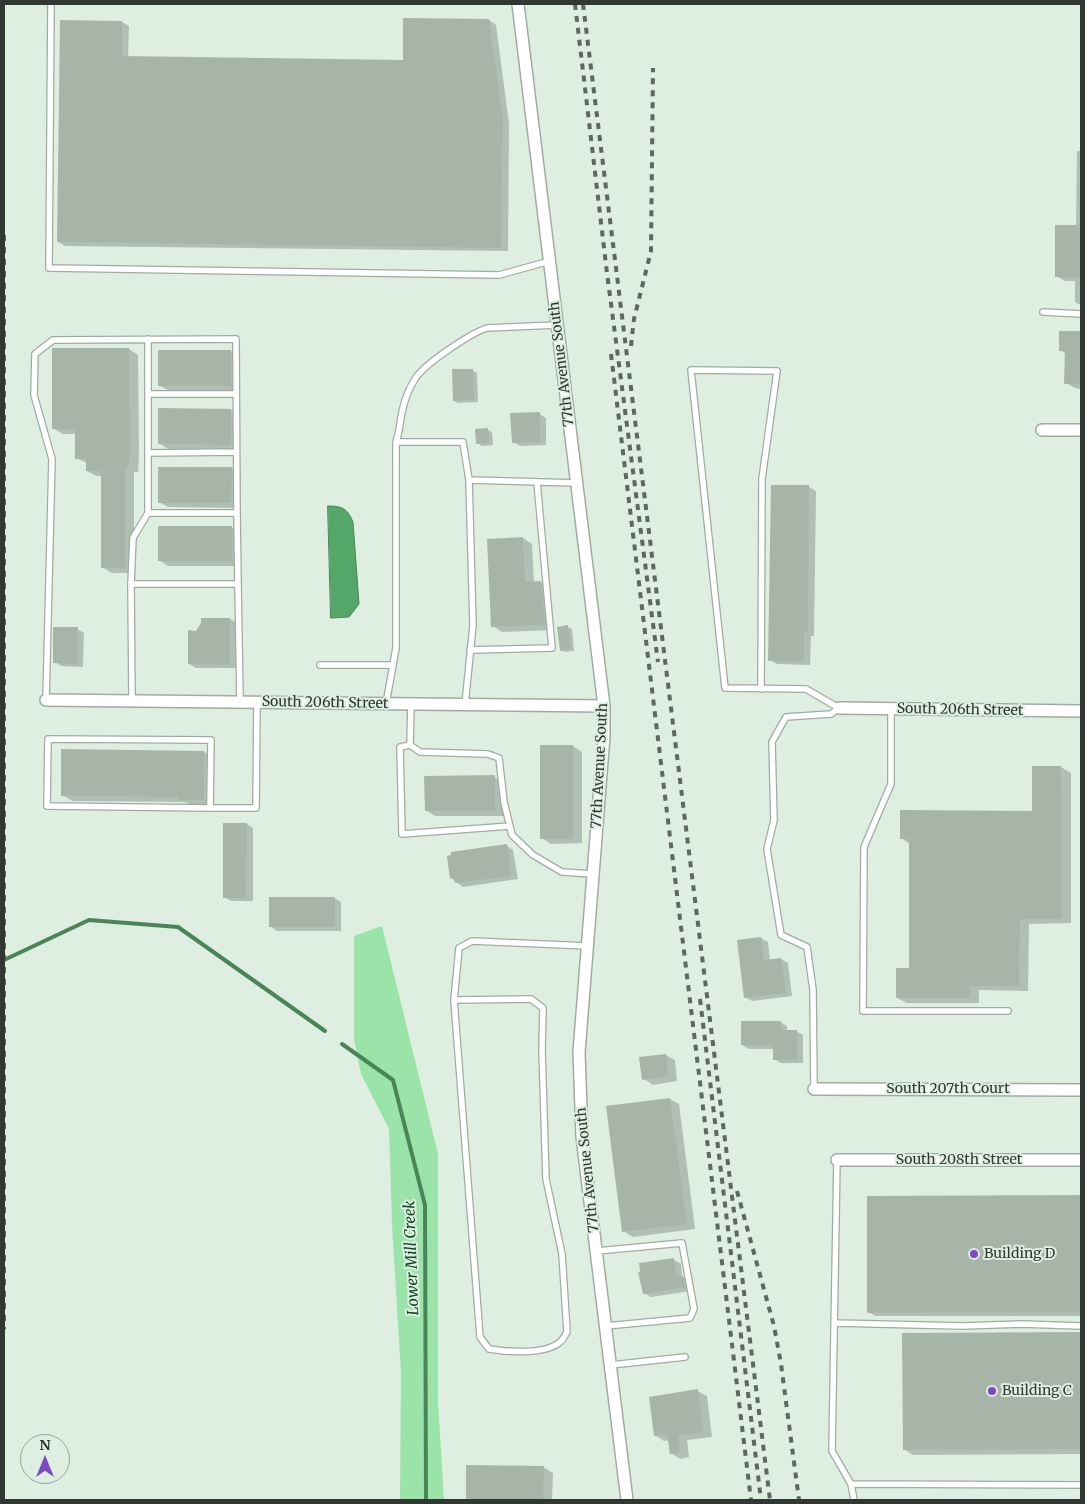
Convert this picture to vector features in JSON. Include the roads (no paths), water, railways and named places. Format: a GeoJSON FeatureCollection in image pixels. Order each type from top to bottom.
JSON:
{"type":"FeatureCollection","features":[{"type":"Feature","properties":{"kind":"street","name":"77th Avenue South"},"geometry":{"type":"LineString","coordinates":[[518,4],[604,706],[604,736],[579,1052],[582,1137],[627,1500]]}},
{"type":"Feature","properties":{"kind":"street"},"geometry":{"type":"LineString","coordinates":[[1042,430],[1081,430]]}},
{"type":"Feature","properties":{"kind":"street","name":"South 206th Street"},"geometry":{"type":"LineString","coordinates":[[46,700],[604,706]]}},
{"type":"Feature","properties":{"kind":"street","name":"South 206th Street"},"geometry":{"type":"LineString","coordinates":[[839,708],[1081,711]]}},
{"type":"Feature","properties":{"kind":"street","name":"South 207th Court"},"geometry":{"type":"LineString","coordinates":[[814,1089],[1081,1090]]}},
{"type":"Feature","properties":{"kind":"street","name":"South 208th Street"},"geometry":{"type":"LineString","coordinates":[[837,1160],[1081,1160]]}},
{"type":"Feature","properties":{"kind":"lane"},"geometry":{"type":"LineString","coordinates":[[50,4],[49,268],[499,275],[550,261]]}},
{"type":"Feature","properties":{"kind":"lane"},"geometry":{"type":"LineString","coordinates":[[1043,312],[1081,314]]}},
{"type":"Feature","properties":{"kind":"lane"},"geometry":{"type":"LineString","coordinates":[[386,704],[396,648],[396,442],[400,431],[403,407],[415,378],[429,364],[477,331],[487,328],[557,325]]}},
{"type":"Feature","properties":{"kind":"lane"},"geometry":{"type":"LineString","coordinates":[[46,700],[52,459],[34,395],[35,354],[53,340],[236,339],[240,702]]}},
{"type":"Feature","properties":{"kind":"lane"},"geometry":{"type":"LineString","coordinates":[[132,701],[131,584],[133,538],[148,512],[148,340]]}},
{"type":"Feature","properties":{"kind":"lane"},"geometry":{"type":"LineString","coordinates":[[761,689],[762,479],[777,371],[691,370],[725,688],[761,689],[806,689],[839,708],[831,714],[786,717],[772,742],[774,820],[767,849],[781,936],[807,947],[813,990],[814,1089]]}},
{"type":"Feature","properties":{"kind":"lane"},"geometry":{"type":"LineString","coordinates":[[148,394],[236,394]]}},
{"type":"Feature","properties":{"kind":"lane"},"geometry":{"type":"LineString","coordinates":[[396,442],[463,442],[469,480],[473,625],[465,705]]}},
{"type":"Feature","properties":{"kind":"lane"},"geometry":{"type":"LineString","coordinates":[[148,453],[236,452]]}},
{"type":"Feature","properties":{"kind":"lane"},"geometry":{"type":"LineString","coordinates":[[469,480],[577,483]]}},
{"type":"Feature","properties":{"kind":"lane"},"geometry":{"type":"LineString","coordinates":[[470,650],[552,648],[537,482]]}},
{"type":"Feature","properties":{"kind":"lane"},"geometry":{"type":"LineString","coordinates":[[148,512],[237,513]]}},
{"type":"Feature","properties":{"kind":"lane"},"geometry":{"type":"LineString","coordinates":[[131,584],[238,584]]}},
{"type":"Feature","properties":{"kind":"lane"},"geometry":{"type":"LineString","coordinates":[[320,665],[393,665]]}},
{"type":"Feature","properties":{"kind":"lane"},"geometry":{"type":"LineString","coordinates":[[210,808],[211,740],[48,739],[48,806],[210,808],[256,808],[257,702]]}},
{"type":"Feature","properties":{"kind":"lane"},"geometry":{"type":"LineString","coordinates":[[410,745],[411,704]]}},
{"type":"Feature","properties":{"kind":"lane"},"geometry":{"type":"LineString","coordinates":[[891,709],[891,784],[864,847],[864,1011],[1008,1011]]}},
{"type":"Feature","properties":{"kind":"lane"},"geometry":{"type":"LineString","coordinates":[[510,826],[402,834],[400,747],[410,745],[420,752],[488,754],[499,758],[504,802],[510,826],[512,835],[533,855],[562,872],[593,874]]}},
{"type":"Feature","properties":{"kind":"lane"},"geometry":{"type":"LineString","coordinates":[[454,1000],[531,999],[543,1008],[542,1050],[546,1179],[562,1254],[567,1332],[560,1343],[542,1349],[507,1352],[489,1349],[480,1337],[454,1000],[459,948],[472,941],[588,946]]}},
{"type":"Feature","properties":{"kind":"lane"},"geometry":{"type":"LineString","coordinates":[[837,1160],[832,1451],[851,1484],[854,1500]]}},
{"type":"Feature","properties":{"kind":"lane"},"geometry":{"type":"LineString","coordinates":[[597,1251],[682,1243],[694,1309],[690,1318],[606,1326]]}},
{"type":"Feature","properties":{"kind":"lane"},"geometry":{"type":"LineString","coordinates":[[834,1323],[1081,1326]]}},
{"type":"Feature","properties":{"kind":"lane"},"geometry":{"type":"LineString","coordinates":[[611,1365],[685,1358]]}},
{"type":"Feature","properties":{"kind":"lane"},"geometry":{"type":"LineString","coordinates":[[851,1484],[1081,1485]]}},
{"type":"Feature","properties":{"kind":"waterway","name":"Lower Mill Creek"},"geometry":{"type":"LineString","coordinates":[[4,960],[89,920],[178,927],[325,1031]]}},
{"type":"Feature","properties":{"kind":"waterway","name":"Lower Mill Creek"},"geometry":{"type":"LineString","coordinates":[[342,1044],[393,1080],[425,1205],[426,1500]]}},
{"type":"Feature","properties":{"kind":"railway"},"geometry":{"type":"LineString","coordinates":[[575,4],[607,273],[658,662]]}},
{"type":"Feature","properties":{"kind":"railway"},"geometry":{"type":"LineString","coordinates":[[583,4],[770,1500]]}},
{"type":"Feature","properties":{"kind":"railway"},"geometry":{"type":"LineString","coordinates":[[631,346],[634,319],[651,251],[653,68]]}},
{"type":"Feature","properties":{"kind":"railway"},"geometry":{"type":"LineString","coordinates":[[4,235],[4,1329]]}},
{"type":"Feature","properties":{"kind":"railway"},"geometry":{"type":"LineString","coordinates":[[611,354],[751,1500]]}},
{"type":"Feature","properties":{"kind":"railway"},"geometry":{"type":"LineString","coordinates":[[700,999],[761,1500]]}},
{"type":"Feature","properties":{"kind":"railway"},"geometry":{"type":"LineString","coordinates":[[737,1191],[774,1326],[781,1364],[799,1500]]}},
{"type":"Feature","properties":{"kind":"place","name":"Building D"},"geometry":{"type":"Point","coordinates":[974,1254]}},
{"type":"Feature","properties":{"kind":"place","name":"Building C"},"geometry":{"type":"Point","coordinates":[992,1391]}}]}
